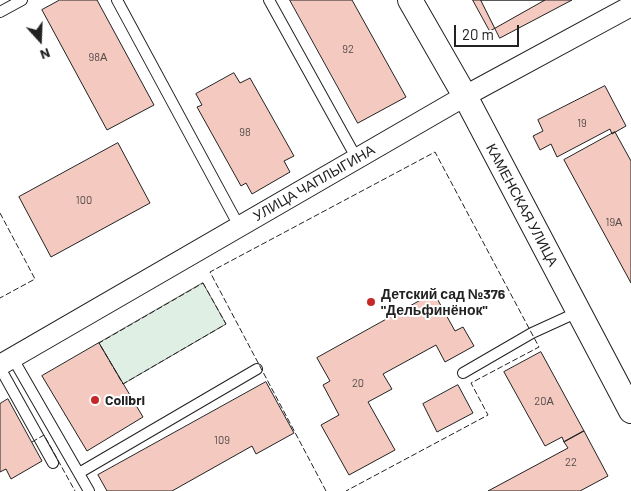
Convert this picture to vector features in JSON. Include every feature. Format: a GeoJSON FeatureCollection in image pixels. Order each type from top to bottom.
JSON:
{"type":"FeatureCollection","features":[{"type":"Feature","properties":{"kind":"street","name":"КАМЕНСКАЯ УЛИЦА"},"geometry":{"type":"LineString","coordinates":[[410,0],[465,96],[631,411]]}},
{"type":"Feature","properties":{"kind":"street","name":"УЛИЦА ЧАПЛЫГИНА"},"geometry":{"type":"LineString","coordinates":[[4,363],[465,96],[631,6]]}},
{"type":"Feature","properties":{"kind":"lane"},"geometry":{"type":"LineString","coordinates":[[0,12],[22,0]]}},
{"type":"Feature","properties":{"kind":"lane"},"geometry":{"type":"LineString","coordinates":[[117,0],[239,226]]}},
{"type":"Feature","properties":{"kind":"lane"},"geometry":{"type":"LineString","coordinates":[[269,0],[357,159]]}},
{"type":"Feature","properties":{"kind":"lane"},"geometry":{"type":"LineString","coordinates":[[463,373],[532,333],[578,312]]}},
{"type":"Feature","properties":{"kind":"lane"},"geometry":{"type":"LineString","coordinates":[[4,363],[53,463]]}},
{"type":"Feature","properties":{"kind":"lane"},"geometry":{"type":"LineString","coordinates":[[4,363],[79,473],[89,491]]}},
{"type":"Feature","properties":{"kind":"lane"},"geometry":{"type":"LineString","coordinates":[[79,473],[258,369]]}},
{"type":"Feature","properties":{"kind":"green space"},"geometry":{"type":"Polygon","coordinates":[[[203,283],[226,324],[123,384],[99,343],[203,283]]]}},
{"type":"Feature","properties":{"kind":"building"},"geometry":{"type":"Polygon","coordinates":[[[60,0],[97,0],[154,105],[107,130],[42,10],[60,0]]]}},
{"type":"Feature","properties":{"kind":"building"},"geometry":{"type":"Polygon","coordinates":[[[290,0],[352,0],[406,97],[358,123],[290,0]]]}},
{"type":"Feature","properties":{"kind":"building"},"geometry":{"type":"Polygon","coordinates":[[[473,0],[545,0],[490,31],[473,0]]]}},
{"type":"Feature","properties":{"kind":"building"},"geometry":{"type":"Polygon","coordinates":[[[481,0],[572,0],[500,38],[481,0]]]}},
{"type":"Feature","properties":{"kind":"building"},"geometry":{"type":"Polygon","coordinates":[[[234,73],[240,83],[250,78],[294,156],[284,161],[290,172],[252,194],[246,183],[241,186],[197,107],[202,105],[196,94],[234,73]]]}},
{"type":"Feature","properties":{"kind":"building"},"geometry":{"type":"Polygon","coordinates":[[[605,86],[626,126],[612,134],[610,129],[557,157],[551,144],[540,150],[533,136],[543,131],[538,120],[605,86]]]}},
{"type":"Feature","properties":{"kind":"building"},"geometry":{"type":"Polygon","coordinates":[[[615,132],[631,161],[631,283],[564,160],[615,132]]]}},
{"type":"Feature","properties":{"kind":"building"},"geometry":{"type":"Polygon","coordinates":[[[118,143],[150,203],[51,257],[19,197],[118,143]]]}},
{"type":"Feature","properties":{"kind":"building"},"geometry":{"type":"Polygon","coordinates":[[[434,293],[455,331],[463,327],[474,346],[445,362],[436,345],[383,374],[392,389],[368,402],[395,450],[349,475],[321,425],[339,415],[323,385],[330,381],[317,358],[434,293]]]}},
{"type":"Feature","properties":{"kind":"building","name":"Colibri"},"geometry":{"type":"Polygon","coordinates":[[[99,343],[143,417],[87,451],[42,376],[99,343]]]}},
{"type":"Feature","properties":{"kind":"building"},"geometry":{"type":"Polygon","coordinates":[[[541,352],[584,431],[564,442],[562,437],[545,446],[504,372],[541,352]]]}},
{"type":"Feature","properties":{"kind":"building"},"geometry":{"type":"Polygon","coordinates":[[[266,382],[294,433],[256,454],[252,446],[172,491],[107,491],[98,475],[266,382]]]}},
{"type":"Feature","properties":{"kind":"building"},"geometry":{"type":"Polygon","coordinates":[[[458,385],[473,413],[437,432],[423,404],[458,385]]]}},
{"type":"Feature","properties":{"kind":"building"},"geometry":{"type":"Polygon","coordinates":[[[8,399],[42,461],[11,479],[6,469],[0,472],[0,404],[8,399]]]}},
{"type":"Feature","properties":{"kind":"building"},"geometry":{"type":"Polygon","coordinates":[[[584,431],[608,476],[580,491],[488,491],[568,448],[564,442],[584,431]]]}},
{"type":"Feature","properties":{"kind":"fence"},"geometry":{"type":"LineString","coordinates":[[326,491],[210,272],[435,152],[539,347],[471,383],[488,415],[346,491]]}},
{"type":"Feature","properties":{"kind":"fence"},"geometry":{"type":"LineString","coordinates":[[0,213],[35,279],[0,298]]}},
{"type":"Feature","properties":{"kind":"fence"},"geometry":{"type":"LineString","coordinates":[[203,283],[226,324],[123,384],[99,343],[203,283]]}},
{"type":"Feature","properties":{"kind":"fence"},"geometry":{"type":"LineString","coordinates":[[32,442],[44,435],[75,491]]}},
{"type":"Feature","properties":{"kind":"place","name":"Детский сад №376 \"Дельфинёнок\""},"geometry":{"type":"Point","coordinates":[371,302]}},
{"type":"Feature","properties":{"kind":"place","name":"Colibri"},"geometry":{"type":"Point","coordinates":[95,400]}}]}
